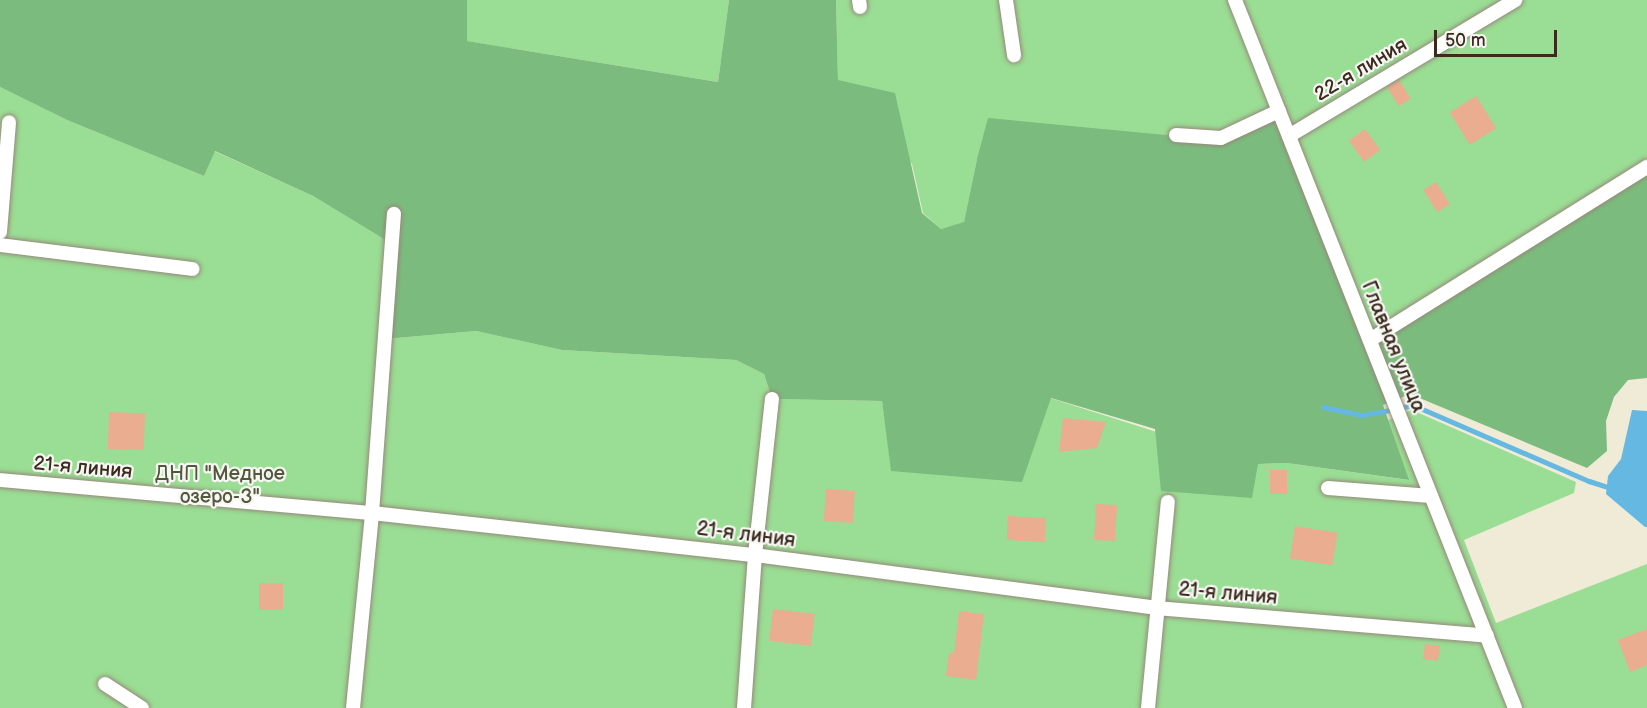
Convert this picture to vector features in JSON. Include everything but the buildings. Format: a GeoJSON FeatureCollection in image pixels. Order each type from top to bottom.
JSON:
{"type":"FeatureCollection","features":[{"type":"Feature","properties":{"kind":"street"},"geometry":{"type":"LineString","coordinates":[[1006,0],[1014,55]]}},
{"type":"Feature","properties":{"kind":"street","name":"Главная улица"},"geometry":{"type":"LineString","coordinates":[[1235,0],[1515,708]]}},
{"type":"Feature","properties":{"kind":"street","name":"22-я линия"},"geometry":{"type":"LineString","coordinates":[[1289,136],[1515,0]]}},
{"type":"Feature","properties":{"kind":"street"},"geometry":{"type":"LineString","coordinates":[[1176,135],[1221,138],[1279,111]]}},
{"type":"Feature","properties":{"kind":"street"},"geometry":{"type":"LineString","coordinates":[[0,232],[9,122]]}},
{"type":"Feature","properties":{"kind":"street"},"geometry":{"type":"LineString","coordinates":[[1370,340],[1647,167]]}},
{"type":"Feature","properties":{"kind":"street"},"geometry":{"type":"LineString","coordinates":[[353,708],[372,513],[394,214]]}},
{"type":"Feature","properties":{"kind":"street"},"geometry":{"type":"LineString","coordinates":[[0,245],[193,269]]}},
{"type":"Feature","properties":{"kind":"street"},"geometry":{"type":"LineString","coordinates":[[744,708],[755,555],[772,399]]}},
{"type":"Feature","properties":{"kind":"street","name":"21-я линия"},"geometry":{"type":"LineString","coordinates":[[0,480],[372,513],[755,555],[1157,608],[1487,636]]}},
{"type":"Feature","properties":{"kind":"street"},"geometry":{"type":"LineString","coordinates":[[1328,488],[1431,496]]}},
{"type":"Feature","properties":{"kind":"street"},"geometry":{"type":"LineString","coordinates":[[1148,708],[1168,502]]}},
{"type":"Feature","properties":{"kind":"street"},"geometry":{"type":"LineString","coordinates":[[105,684],[142,708]]}},
{"type":"Feature","properties":{"kind":"green space"},"geometry":{"type":"Polygon","coordinates":[[[0,0],[467,0],[467,41],[718,82],[729,0],[836,0],[838,80],[895,93],[922,213],[941,229],[964,222],[988,118],[1197,138],[1280,114],[1370,340],[1647,167],[1647,378],[1628,380],[1614,397],[1606,421],[1607,451],[1587,468],[1410,394],[1383,405],[1409,480],[1287,463],[1258,464],[1252,498],[1161,491],[1155,429],[1051,398],[1022,482],[891,471],[882,401],[772,399],[764,374],[736,360],[562,350],[476,331],[385,339],[392,244],[313,196],[215,151],[204,176],[67,120],[0,87],[0,0]]]}},
{"type":"Feature","properties":{"kind":"green space"},"geometry":{"type":"Polygon","coordinates":[[[467,0],[729,0],[718,82],[466,41],[467,0]]]}},
{"type":"Feature","properties":{"kind":"green space"},"geometry":{"type":"Polygon","coordinates":[[[836,0],[1647,0],[1647,167],[1370,340],[1221,138],[977,159],[964,223],[941,229],[923,213],[912,164],[838,81],[836,0]]]}},
{"type":"Feature","properties":{"kind":"green space","name":"ДНП \"Медное озеро-3\""},"geometry":{"type":"Polygon","coordinates":[[[0,87],[67,120],[204,176],[214,151],[313,196],[392,244],[385,339],[476,331],[562,350],[736,360],[764,374],[772,399],[882,401],[892,471],[1050,398],[1257,464],[1287,463],[1408,480],[1388,420],[1412,410],[1576,482],[1574,493],[1464,540],[1496,623],[1647,564],[1647,708],[0,708],[0,87]]]}},
{"type":"Feature","properties":{"kind":"water"},"geometry":{"type":"Polygon","coordinates":[[[1632,410],[1647,411],[1647,527],[1606,494],[1608,476],[1621,459],[1632,410]]]}},
{"type":"Feature","properties":{"kind":"waterway"},"geometry":{"type":"LineString","coordinates":[[1403,407],[1413,405],[1589,481],[1611,488]]}},
{"type":"Feature","properties":{"kind":"waterway"},"geometry":{"type":"LineString","coordinates":[[1323,407],[1362,415],[1389,410]]}}]}
